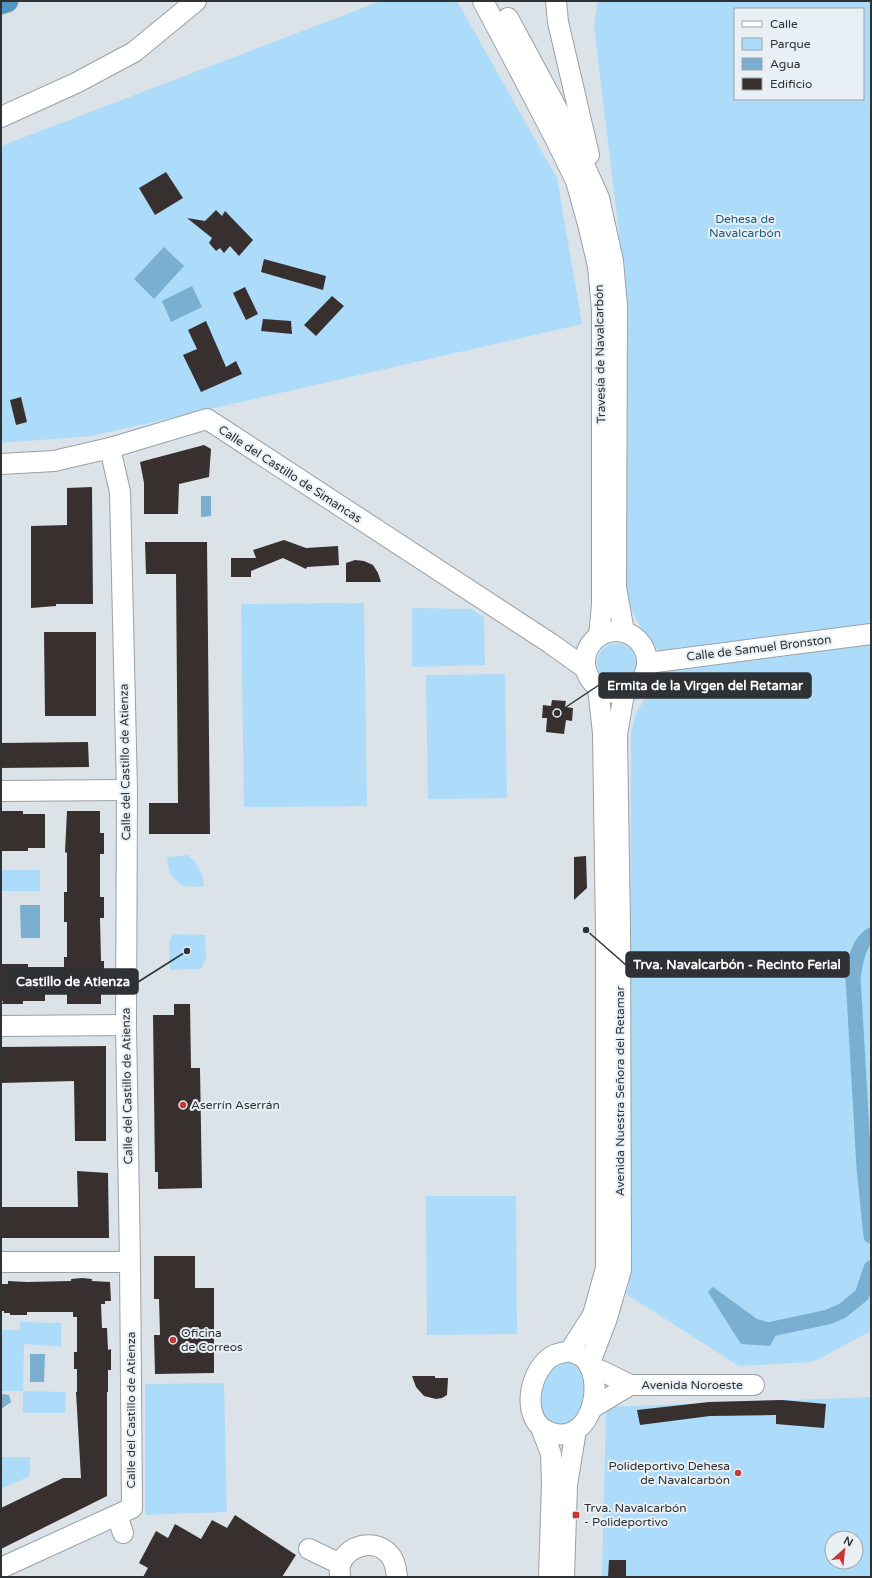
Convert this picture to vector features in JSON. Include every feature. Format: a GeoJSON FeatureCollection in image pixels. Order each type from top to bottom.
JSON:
{"type":"FeatureCollection","features":[{"type":"Feature","properties":{"kind":"highway"},"geometry":{"type":"LineString","coordinates":[[1,3],[7,1]]}},
{"type":"Feature","properties":{"kind":"street"},"geometry":{"type":"LineString","coordinates":[[1,117],[76,83],[134,52],[196,1]]}},
{"type":"Feature","properties":{"kind":"street","name":"Travesía de Navalcarbón"},"geometry":{"type":"LineString","coordinates":[[483,1],[576,181],[598,266],[602,310],[602,605],[594,642],[585,658],[585,668]]}},
{"type":"Feature","properties":{"kind":"street","name":"Travesía de Navalcarbón"},"geometry":{"type":"LineString","coordinates":[[498,1],[570,133],[599,198],[612,261],[617,306],[616,587],[624,632]]}},
{"type":"Feature","properties":{"kind":"street"},"geometry":{"type":"LineString","coordinates":[[556,1],[558,22],[599,198]]}},
{"type":"Feature","properties":{"kind":"street","name":"Calle del Castillo de Simancas"},"geometry":{"type":"LineString","coordinates":[[1,464],[54,461],[110,448],[207,420],[550,643],[585,668]]}},
{"type":"Feature","properties":{"kind":"street","name":"Calle del Castillo de Atienza"},"geometry":{"type":"LineString","coordinates":[[1,1568],[120,1524],[132,1508],[126,1025],[127,790],[120,492],[110,448]]}},
{"type":"Feature","properties":{"kind":"street"},"geometry":{"type":"LineString","coordinates":[[585,668],[592,682],[598,688],[611,694],[624,693],[634,689],[641,682],[646,673],[648,663],[646,653],[642,644],[634,636],[624,632],[607,632],[594,642]]}},
{"type":"Feature","properties":{"kind":"street","name":"Calle de Samuel Bronston"},"geometry":{"type":"LineString","coordinates":[[648,663],[871,634]]}},
{"type":"Feature","properties":{"kind":"street","name":"Calle del Castillo de Simancas"},"geometry":{"type":"LineString","coordinates":[[550,643],[572,648],[594,642]]}},
{"type":"Feature","properties":{"kind":"street","name":"Avenida Nuestra Señora del Retamar"},"geometry":{"type":"LineString","coordinates":[[570,1351],[593,1315],[606,1268],[606,930],[603,733],[598,688]]}},
{"type":"Feature","properties":{"kind":"street","name":"Avenida Nuestra Señora del Retamar"},"geometry":{"type":"LineString","coordinates":[[589,1366],[606,1321],[621,1270],[620,927],[617,735],[624,693]]}},
{"type":"Feature","properties":{"kind":"street"},"geometry":{"type":"LineString","coordinates":[[1,791],[127,790]]}},
{"type":"Feature","properties":{"kind":"street"},"geometry":{"type":"LineString","coordinates":[[1,1026],[126,1025]]}},
{"type":"Feature","properties":{"kind":"street"},"geometry":{"type":"LineString","coordinates":[[1,1262],[130,1262]]}},
{"type":"Feature","properties":{"kind":"street"},"geometry":{"type":"LineString","coordinates":[[542,1430],[566,1435],[576,1430],[585,1421],[592,1408],[595,1392],[594,1377],[583,1357],[570,1351],[556,1354],[545,1362],[536,1376],[531,1390],[530,1402],[535,1421],[542,1430],[551,1454],[552,1483],[549,1577]]}},
{"type":"Feature","properties":{"kind":"street","name":"Avenida Noroeste"},"geometry":{"type":"LineString","coordinates":[[589,1366],[630,1386],[754,1385]]}},
{"type":"Feature","properties":{"kind":"street","name":"Avenida Noroeste"},"geometry":{"type":"LineString","coordinates":[[592,1408],[630,1386]]}},
{"type":"Feature","properties":{"kind":"street"},"geometry":{"type":"LineString","coordinates":[[564,1577],[566,1485],[576,1430]]}},
{"type":"Feature","properties":{"kind":"street"},"geometry":{"type":"LineString","coordinates":[[309,1549],[338,1571],[348,1553],[362,1545],[377,1546],[389,1554],[396,1566],[397,1577]]}},
{"type":"Feature","properties":{"kind":"green space"},"geometry":{"type":"Polygon","coordinates":[[[381,1],[457,1],[557,178],[582,324],[92,436],[1,443],[1,146],[381,1]]]}},
{"type":"Feature","properties":{"kind":"green space","name":"Dehesa de Navalcarbón"},"geometry":{"type":"Polygon","coordinates":[[[598,1],[871,1],[871,1331],[813,1362],[739,1366],[626,1294],[629,1284],[631,733],[636,713],[662,672],[658,649],[641,628],[632,611],[625,591],[621,250],[594,26],[598,1]]]}},
{"type":"Feature","properties":{"kind":"green space"},"geometry":{"type":"Polygon","coordinates":[[[364,603],[367,806],[244,807],[241,604],[364,603]]]}},
{"type":"Feature","properties":{"kind":"green space"},"geometry":{"type":"Polygon","coordinates":[[[412,608],[471,609],[484,617],[485,665],[412,667],[412,608]]]}},
{"type":"Feature","properties":{"kind":"green space"},"geometry":{"type":"Polygon","coordinates":[[[617,643],[625,645],[631,649],[635,655],[637,663],[635,671],[631,677],[625,681],[617,683],[609,681],[603,677],[599,671],[597,663],[599,655],[603,649],[609,645],[617,643]]]}},
{"type":"Feature","properties":{"kind":"green space"},"geometry":{"type":"Polygon","coordinates":[[[505,674],[507,798],[428,799],[426,675],[505,674]]]}},
{"type":"Feature","properties":{"kind":"green space"},"geometry":{"type":"Polygon","coordinates":[[[188,855],[199,869],[204,887],[182,886],[170,874],[167,857],[188,855]]]}},
{"type":"Feature","properties":{"kind":"green space"},"geometry":{"type":"Polygon","coordinates":[[[1,870],[40,870],[40,891],[1,891],[1,870]]]}},
{"type":"Feature","properties":{"kind":"green space"},"geometry":{"type":"Polygon","coordinates":[[[173,934],[205,935],[206,959],[201,969],[170,970],[169,943],[173,934]]]}},
{"type":"Feature","properties":{"kind":"green space"},"geometry":{"type":"Polygon","coordinates":[[[426,1196],[516,1196],[517,1334],[427,1335],[426,1196]]]}},
{"type":"Feature","properties":{"kind":"green space"},"geometry":{"type":"Polygon","coordinates":[[[20,1322],[61,1323],[61,1347],[24,1344],[23,1391],[1,1391],[1,1330],[20,1330],[20,1322]]]}},
{"type":"Feature","properties":{"kind":"green space"},"geometry":{"type":"Polygon","coordinates":[[[565,1361],[576,1366],[581,1372],[584,1396],[580,1413],[576,1419],[570,1425],[561,1427],[545,1419],[539,1401],[544,1379],[551,1367],[565,1361]]]}},
{"type":"Feature","properties":{"kind":"green space"},"geometry":{"type":"Polygon","coordinates":[[[224,1383],[227,1512],[145,1515],[145,1384],[224,1383]]]}},
{"type":"Feature","properties":{"kind":"green space"},"geometry":{"type":"Polygon","coordinates":[[[23,1391],[66,1392],[65,1413],[23,1413],[23,1391]]]}},
{"type":"Feature","properties":{"kind":"green space","name":"Polideportivo Dehesa de Navalcarbón"},"geometry":{"type":"Polygon","coordinates":[[[871,1397],[871,1577],[602,1577],[606,1407],[871,1397]]]}},
{"type":"Feature","properties":{"kind":"green space"},"geometry":{"type":"Polygon","coordinates":[[[1,1457],[30,1457],[30,1476],[1,1489],[1,1457]]]}},
{"type":"Feature","properties":{"kind":"water"},"geometry":{"type":"Polygon","coordinates":[[[164,247],[184,266],[154,299],[134,279],[164,247]]]}},
{"type":"Feature","properties":{"kind":"water"},"geometry":{"type":"Polygon","coordinates":[[[192,286],[202,307],[171,322],[162,301],[192,286]]]}},
{"type":"Feature","properties":{"kind":"water"},"geometry":{"type":"Polygon","coordinates":[[[201,496],[211,496],[211,516],[201,517],[201,496]]]}},
{"type":"Feature","properties":{"kind":"water"},"geometry":{"type":"Polygon","coordinates":[[[20,905],[40,905],[40,938],[21,938],[20,905]]]}},
{"type":"Feature","properties":{"kind":"water"},"geometry":{"type":"Polygon","coordinates":[[[713,1287],[757,1319],[771,1323],[775,1337],[770,1346],[741,1344],[708,1292],[713,1287]]]}},
{"type":"Feature","properties":{"kind":"water"},"geometry":{"type":"Polygon","coordinates":[[[30,1354],[45,1354],[44,1382],[30,1382],[30,1354]]]}},
{"type":"Feature","properties":{"kind":"water"},"geometry":{"type":"Polygon","coordinates":[[[1,1394],[9,1395],[11,1402],[1,1409],[1,1394]]]}},
{"type":"Feature","properties":{"kind":"building"},"geometry":{"type":"Polygon","coordinates":[[[166,172],[183,198],[155,215],[139,188],[166,172]]]}},
{"type":"Feature","properties":{"kind":"building"},"geometry":{"type":"Polygon","coordinates":[[[216,210],[222,216],[225,211],[253,240],[239,256],[230,246],[224,253],[220,248],[216,251],[209,243],[212,238],[187,218],[205,221],[216,210]]]}},
{"type":"Feature","properties":{"kind":"building"},"geometry":{"type":"Polygon","coordinates":[[[264,259],[326,276],[323,290],[261,272],[264,259]]]}},
{"type":"Feature","properties":{"kind":"building"},"geometry":{"type":"Polygon","coordinates":[[[245,287],[258,314],[246,320],[233,293],[245,287]]]}},
{"type":"Feature","properties":{"kind":"building"},"geometry":{"type":"Polygon","coordinates":[[[332,296],[344,306],[316,336],[304,325],[332,296]]]}},
{"type":"Feature","properties":{"kind":"building"},"geometry":{"type":"Polygon","coordinates":[[[263,319],[291,321],[292,334],[261,331],[263,319]]]}},
{"type":"Feature","properties":{"kind":"building"},"geometry":{"type":"Polygon","coordinates":[[[206,321],[226,367],[236,361],[242,374],[201,392],[183,355],[197,349],[188,330],[206,321]]]}},
{"type":"Feature","properties":{"kind":"building"},"geometry":{"type":"Polygon","coordinates":[[[21,397],[27,422],[16,425],[10,400],[21,397]]]}},
{"type":"Feature","properties":{"kind":"building"},"geometry":{"type":"Polygon","coordinates":[[[204,445],[211,449],[209,477],[179,484],[178,514],[144,514],[144,483],[140,462],[204,445]]]}},
{"type":"Feature","properties":{"kind":"building"},"geometry":{"type":"Polygon","coordinates":[[[92,487],[93,604],[56,604],[56,606],[31,608],[31,526],[67,525],[67,488],[92,487]]]}},
{"type":"Feature","properties":{"kind":"building"},"geometry":{"type":"Polygon","coordinates":[[[284,540],[306,548],[338,546],[339,565],[307,567],[306,569],[283,558],[251,571],[251,577],[231,577],[231,558],[256,558],[253,550],[284,540]]]}},
{"type":"Feature","properties":{"kind":"building"},"geometry":{"type":"Polygon","coordinates":[[[145,542],[207,542],[210,834],[149,834],[149,803],[178,803],[176,574],[146,574],[145,542]]]}},
{"type":"Feature","properties":{"kind":"building"},"geometry":{"type":"Polygon","coordinates":[[[355,560],[364,561],[373,565],[381,582],[346,582],[346,563],[355,560]]]}},
{"type":"Feature","properties":{"kind":"building"},"geometry":{"type":"Polygon","coordinates":[[[44,632],[96,632],[96,716],[45,716],[44,632]]]}},
{"type":"Feature","properties":{"kind":"building"},"geometry":{"type":"Polygon","coordinates":[[[552,700],[566,701],[565,707],[573,708],[572,721],[566,720],[564,734],[546,732],[547,718],[542,718],[543,705],[551,706],[552,700]]]}},
{"type":"Feature","properties":{"kind":"building"},"geometry":{"type":"Polygon","coordinates":[[[88,742],[89,767],[1,768],[1,743],[88,742]]]}},
{"type":"Feature","properties":{"kind":"building"},"geometry":{"type":"Polygon","coordinates":[[[2,811],[23,811],[23,814],[45,814],[45,848],[28,848],[28,851],[1,851],[2,811]]]}},
{"type":"Feature","properties":{"kind":"building"},"geometry":{"type":"Polygon","coordinates":[[[67,811],[100,811],[100,833],[104,833],[104,854],[100,854],[100,897],[104,897],[104,918],[100,918],[101,961],[104,961],[104,982],[101,982],[101,1004],[67,1004],[67,986],[45,991],[45,1001],[23,1001],[23,1004],[2,1004],[1,964],[28,964],[28,967],[64,967],[64,957],[67,957],[67,922],[64,922],[64,892],[67,892],[67,853],[65,852],[67,811]]]}},
{"type":"Feature","properties":{"kind":"building"},"geometry":{"type":"Polygon","coordinates":[[[586,856],[587,888],[574,900],[574,857],[586,856]]]}},
{"type":"Feature","properties":{"kind":"building"},"geometry":{"type":"Polygon","coordinates":[[[174,1004],[190,1004],[191,1068],[200,1068],[202,1188],[158,1189],[158,1172],[155,1172],[153,1015],[174,1015],[174,1004]]]}},
{"type":"Feature","properties":{"kind":"building"},"geometry":{"type":"Polygon","coordinates":[[[106,1046],[106,1141],[75,1141],[74,1081],[1,1083],[1,1047],[106,1046]]]}},
{"type":"Feature","properties":{"kind":"building"},"geometry":{"type":"Polygon","coordinates":[[[77,1171],[108,1173],[109,1238],[1,1238],[1,1207],[78,1207],[77,1171]]]}},
{"type":"Feature","properties":{"kind":"building"},"geometry":{"type":"Polygon","coordinates":[[[154,1256],[195,1256],[195,1288],[214,1288],[214,1373],[155,1374],[154,1335],[160,1335],[159,1299],[154,1299],[154,1256]]]}},
{"type":"Feature","properties":{"kind":"building"},"geometry":{"type":"Polygon","coordinates":[[[71,1279],[92,1279],[92,1281],[110,1282],[111,1301],[105,1301],[105,1304],[101,1304],[102,1328],[107,1328],[108,1350],[111,1349],[111,1370],[108,1370],[107,1392],[107,1496],[1,1549],[1,1508],[63,1478],[81,1478],[76,1392],[77,1369],[74,1369],[74,1352],[77,1352],[77,1317],[73,1317],[73,1312],[27,1312],[27,1315],[10,1315],[10,1313],[4,1313],[4,1311],[1,1311],[1,1284],[8,1284],[8,1281],[71,1281],[71,1279]]]}},
{"type":"Feature","properties":{"kind":"building"},"geometry":{"type":"Polygon","coordinates":[[[412,1376],[435,1376],[435,1378],[448,1378],[447,1395],[436,1399],[424,1396],[416,1387],[412,1376]]]}},
{"type":"Feature","properties":{"kind":"building"},"geometry":{"type":"Polygon","coordinates":[[[782,1400],[826,1404],[824,1428],[776,1424],[776,1415],[710,1416],[640,1425],[637,1410],[709,1402],[782,1400]]]}},
{"type":"Feature","properties":{"kind":"building"},"geometry":{"type":"Polygon","coordinates":[[[235,1515],[296,1555],[282,1577],[143,1577],[148,1568],[139,1563],[156,1531],[168,1538],[175,1524],[201,1539],[212,1520],[227,1528],[235,1515]]]}},
{"type":"Feature","properties":{"kind":"building"},"geometry":{"type":"Polygon","coordinates":[[[609,1560],[626,1560],[626,1577],[608,1577],[609,1560]]]}},
{"type":"Feature","properties":{"kind":"waterway"},"geometry":{"type":"LineString","coordinates":[[871,935],[866,939],[860,948],[856,959],[853,977],[864,1167],[871,1236]]}},
{"type":"Feature","properties":{"kind":"waterway"},"geometry":{"type":"LineString","coordinates":[[772,1329],[828,1317],[842,1311],[862,1295],[871,1268]]}},
{"type":"Feature","properties":{"kind":"place","name":"Ermita de la Virgen del Retamar"},"geometry":{"type":"Point","coordinates":[557,713]}},
{"type":"Feature","properties":{"kind":"place","name":"Trva. Navalcarbón - Recinto Ferial"},"geometry":{"type":"Point","coordinates":[586,930]}},
{"type":"Feature","properties":{"kind":"place","name":"Castillo de Atienza"},"geometry":{"type":"Point","coordinates":[187,951]}},
{"type":"Feature","properties":{"kind":"place","name":"Aserrín Aserrán"},"geometry":{"type":"Point","coordinates":[183,1105]}},
{"type":"Feature","properties":{"kind":"place","name":"Oficina de Correos"},"geometry":{"type":"Point","coordinates":[173,1340]}},
{"type":"Feature","properties":{"kind":"place","name":"Polideportivo Dehesa de Navalcarbón"},"geometry":{"type":"Point","coordinates":[738,1473]}},
{"type":"Feature","properties":{"kind":"place","name":"Trva. Navalcarbón - Polideportivo"},"geometry":{"type":"Point","coordinates":[576,1515]}}]}
